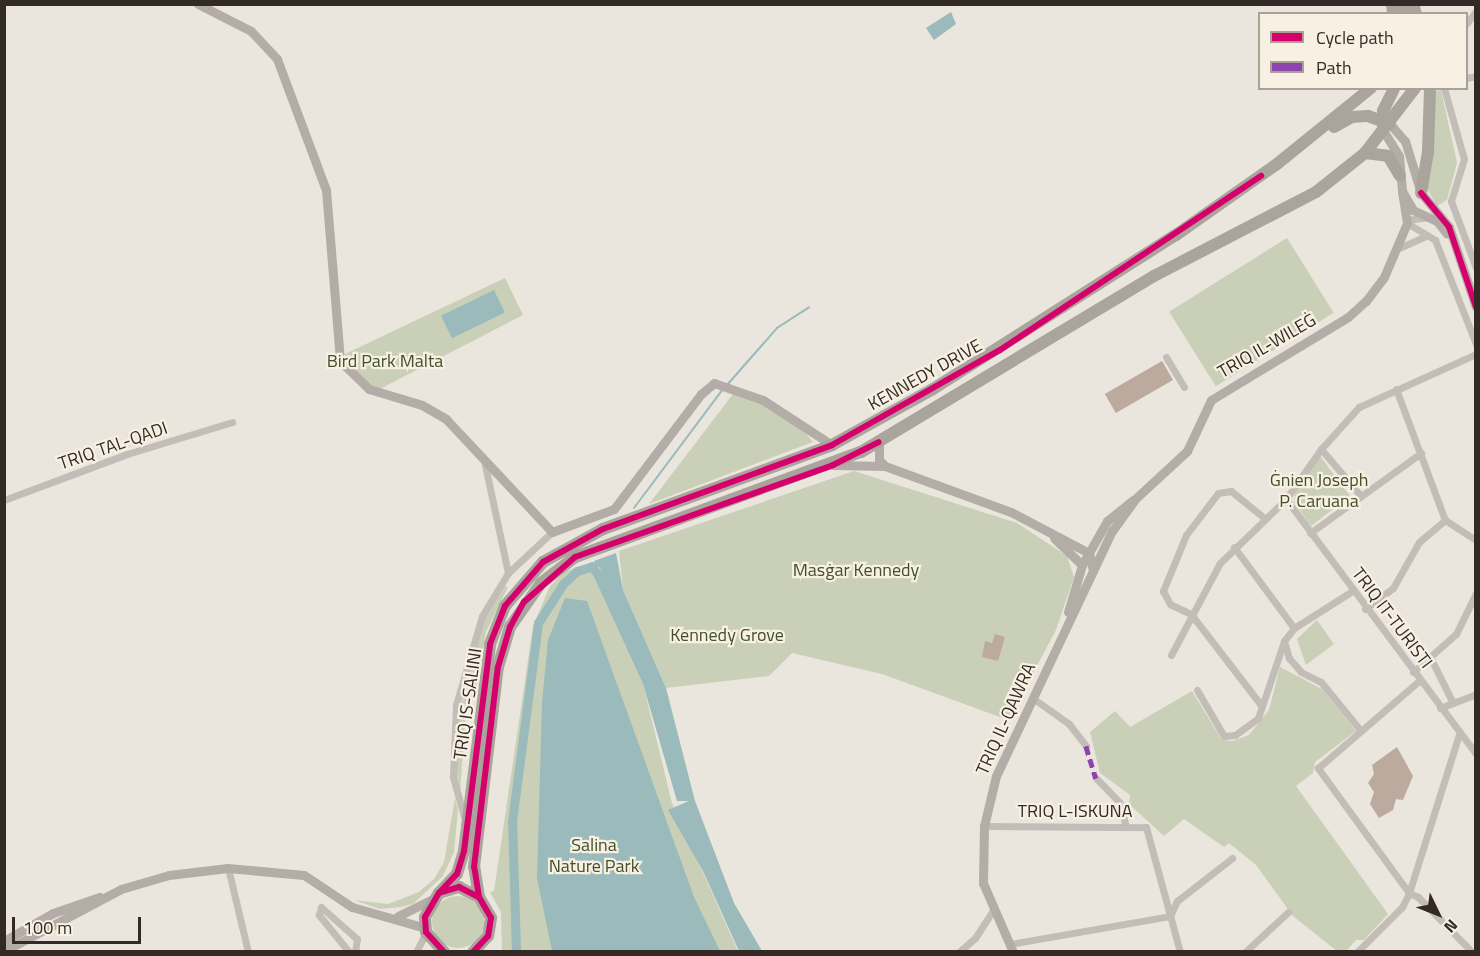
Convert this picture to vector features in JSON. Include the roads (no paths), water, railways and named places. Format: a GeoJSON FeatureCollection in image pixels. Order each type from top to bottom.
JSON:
{"type":"FeatureCollection","features":[{"type":"Feature","properties":{"kind":"highway","name":"KENNEDY DRIVE"},"geometry":{"type":"LineString","coordinates":[[573,542],[832,445],[1000,350],[1261,176],[1368,90]]}},
{"type":"Feature","properties":{"kind":"highway"},"geometry":{"type":"LineString","coordinates":[[1261,176],[1352,117],[1385,125],[1394,90]]}},
{"type":"Feature","properties":{"kind":"highway","name":"KENNEDY DRIVE"},"geometry":{"type":"LineString","coordinates":[[575,557],[833,465],[879,442],[1154,276],[1299,202],[1365,153],[1413,90]]}},
{"type":"Feature","properties":{"kind":"highway"},"geometry":{"type":"LineString","coordinates":[[1421,193],[1428,152],[1430,90]]}},
{"type":"Feature","properties":{"kind":"highway"},"geometry":{"type":"LineString","coordinates":[[1365,153],[1388,156],[1400,176]]}},
{"type":"Feature","properties":{"kind":"highway","name":"TRIQ IS-SALINI"},"geometry":{"type":"LineString","coordinates":[[436,896],[457,874],[467,825],[490,644],[505,606],[525,579],[573,542]]}},
{"type":"Feature","properties":{"kind":"highway","name":"TRIQ IS-SALINI"},"geometry":{"type":"LineString","coordinates":[[491,951],[491,928],[487,906],[478,897],[474,867],[503,645],[524,602],[575,557]]}},
{"type":"Feature","properties":{"kind":"highway"},"geometry":{"type":"LineString","coordinates":[[443,951],[426,930],[436,896],[459,887],[478,897]]}},
{"type":"Feature","properties":{"kind":"highway"},"geometry":{"type":"LineString","coordinates":[[473,951],[491,928]]}},
{"type":"Feature","properties":{"kind":"street"},"geometry":{"type":"LineString","coordinates":[[198,4],[251,31],[277,59],[326,190],[340,361],[369,389],[422,405],[446,419],[552,532]]}},
{"type":"Feature","properties":{"kind":"street"},"geometry":{"type":"LineString","coordinates":[[1445,90],[1464,159],[1451,201],[1476,268]]}},
{"type":"Feature","properties":{"kind":"street"},"geometry":{"type":"LineString","coordinates":[[1385,125],[1399,156],[1402,191],[1409,218],[1426,236],[1435,240],[1476,344]]}},
{"type":"Feature","properties":{"kind":"street"},"geometry":{"type":"LineString","coordinates":[[1385,125],[1409,151],[1421,193],[1444,220],[1476,307]]}},
{"type":"Feature","properties":{"kind":"street","name":"TRIQ IL-WILEĠ"},"geometry":{"type":"LineString","coordinates":[[1060,639],[1107,521],[1135,500],[1187,451],[1211,400],[1348,317],[1384,277],[1399,249],[1409,218],[1421,193]]}},
{"type":"Feature","properties":{"kind":"street"},"geometry":{"type":"LineString","coordinates":[[1409,218],[1429,217],[1451,238]]}},
{"type":"Feature","properties":{"kind":"street"},"geometry":{"type":"LineString","coordinates":[[1399,249],[1426,236]]}},
{"type":"Feature","properties":{"kind":"street"},"geometry":{"type":"LineString","coordinates":[[1171,655],[1191,614],[1234,547],[1263,517],[1286,499],[1321,449],[1359,407],[1476,354]]}},
{"type":"Feature","properties":{"kind":"street"},"geometry":{"type":"LineString","coordinates":[[1166,357],[1184,387]]}},
{"type":"Feature","properties":{"kind":"street"},"geometry":{"type":"LineString","coordinates":[[467,825],[453,777],[456,705],[470,649],[493,594],[508,573],[552,532],[614,508],[701,393],[714,383],[763,400],[832,445]]}},
{"type":"Feature","properties":{"kind":"street"},"geometry":{"type":"LineString","coordinates":[[1396,389],[1445,520],[1476,540]]}},
{"type":"Feature","properties":{"kind":"street","name":"TRIQ TAL-QADI"},"geometry":{"type":"LineString","coordinates":[[4,500],[127,454],[232,422]]}},
{"type":"Feature","properties":{"kind":"street"},"geometry":{"type":"LineString","coordinates":[[879,442],[879,459],[885,466]]}},
{"type":"Feature","properties":{"kind":"street"},"geometry":{"type":"LineString","coordinates":[[1321,449],[1360,496]]}},
{"type":"Feature","properties":{"kind":"street"},"geometry":{"type":"LineString","coordinates":[[1310,533],[1421,453]]}},
{"type":"Feature","properties":{"kind":"street"},"geometry":{"type":"LineString","coordinates":[[484,459],[508,573]]}},
{"type":"Feature","properties":{"kind":"street"},"geometry":{"type":"LineString","coordinates":[[833,465],[885,466],[1033,522],[1089,563]]}},
{"type":"Feature","properties":{"kind":"street"},"geometry":{"type":"LineString","coordinates":[[1261,705],[1191,614],[1170,603],[1162,591],[1194,523],[1218,493],[1231,491],[1263,517]]}},
{"type":"Feature","properties":{"kind":"street","name":"TRIQ IT-TURISTI"},"geometry":{"type":"LineString","coordinates":[[1286,499],[1365,609],[1476,754]]}},
{"type":"Feature","properties":{"kind":"street","name":"TRIQ IL-WILEĠ"},"geometry":{"type":"LineString","coordinates":[[1089,563],[1135,500]]}},
{"type":"Feature","properties":{"kind":"street"},"geometry":{"type":"LineString","coordinates":[[1365,609],[1393,588],[1419,542],[1445,520]]}},
{"type":"Feature","properties":{"kind":"street"},"geometry":{"type":"LineString","coordinates":[[1234,547],[1294,628]]}},
{"type":"Feature","properties":{"kind":"street"},"geometry":{"type":"LineString","coordinates":[[1197,690],[1224,736],[1235,735],[1258,718],[1284,641],[1294,628],[1352,591]]}},
{"type":"Feature","properties":{"kind":"street"},"geometry":{"type":"LineString","coordinates":[[1413,672],[1431,660],[1456,634],[1476,593]]}},
{"type":"Feature","properties":{"kind":"street","name":"TRIQ IL-QAWRA"},"geometry":{"type":"LineString","coordinates":[[1011,947],[994,909],[981,868],[984,826],[996,776],[1034,699],[1060,639]]}},
{"type":"Feature","properties":{"kind":"street"},"geometry":{"type":"LineString","coordinates":[[1284,641],[1289,658],[1301,672],[1321,681],[1361,731]]}},
{"type":"Feature","properties":{"kind":"street","name":"TRIQ IT-TURISTI"},"geometry":{"type":"LineString","coordinates":[[1431,660],[1453,703]]}},
{"type":"Feature","properties":{"kind":"street"},"geometry":{"type":"LineString","coordinates":[[1420,680],[1318,768],[1408,893],[1418,897],[1472,951]]}},
{"type":"Feature","properties":{"kind":"street"},"geometry":{"type":"LineString","coordinates":[[1440,708],[1476,694]]}},
{"type":"Feature","properties":{"kind":"street"},"geometry":{"type":"LineString","coordinates":[[1034,699],[1069,724],[1086,746]]}},
{"type":"Feature","properties":{"kind":"street"},"geometry":{"type":"LineString","coordinates":[[1357,951],[1402,907],[1459,734]]}},
{"type":"Feature","properties":{"kind":"street"},"geometry":{"type":"LineString","coordinates":[[1096,778],[1120,803],[1125,823]]}},
{"type":"Feature","properties":{"kind":"street","name":"TRIQ L-ISKUNA"},"geometry":{"type":"LineString","coordinates":[[984,826],[1125,823],[1146,827],[1153,840],[1170,916]]}},
{"type":"Feature","properties":{"kind":"street"},"geometry":{"type":"LineString","coordinates":[[1179,951],[1170,916],[1177,902],[1232,858]]}},
{"type":"Feature","properties":{"kind":"street"},"geometry":{"type":"LineString","coordinates":[[228,868],[248,951]]}},
{"type":"Feature","properties":{"kind":"street"},"geometry":{"type":"LineString","coordinates":[[4,941],[53,913],[169,875],[228,868],[304,876],[352,907],[426,930],[416,951]]}},
{"type":"Feature","properties":{"kind":"street"},"geometry":{"type":"LineString","coordinates":[[4,951],[106,896]]}},
{"type":"Feature","properties":{"kind":"street"},"geometry":{"type":"LineString","coordinates":[[393,918],[436,896]]}},
{"type":"Feature","properties":{"kind":"street"},"geometry":{"type":"LineString","coordinates":[[349,951],[319,915],[321,907],[357,939],[355,951]]}},
{"type":"Feature","properties":{"kind":"street"},"geometry":{"type":"LineString","coordinates":[[959,951],[975,938],[994,909]]}},
{"type":"Feature","properties":{"kind":"street"},"geometry":{"type":"LineString","coordinates":[[1245,951],[1288,912]]}},
{"type":"Feature","properties":{"kind":"street"},"geometry":{"type":"LineString","coordinates":[[1011,947],[1170,916]]}},
{"type":"Feature","properties":{"kind":"water"},"geometry":{"type":"Polygon","coordinates":[[[951,12],[956,24],[934,40],[926,28],[951,12]]]}},
{"type":"Feature","properties":{"kind":"water"},"geometry":{"type":"Polygon","coordinates":[[[494,290],[505,312],[452,338],[441,316],[494,290]]]}},
{"type":"Feature","properties":{"kind":"water"},"geometry":{"type":"Polygon","coordinates":[[[616,553],[623,590],[666,688],[695,801],[734,903],[762,951],[739,951],[703,871],[668,810],[689,801],[677,801],[643,684],[593,575],[583,566],[592,562],[602,571],[594,561],[616,553]]]}},
{"type":"Feature","properties":{"kind":"water","name":"Salina Nature Park"},"geometry":{"type":"Polygon","coordinates":[[[565,598],[587,601],[694,897],[720,951],[552,951],[537,878],[542,703],[548,640],[565,598]]]}},
{"type":"Feature","properties":{"kind":"waterway"},"geometry":{"type":"LineString","coordinates":[[727,385],[777,328],[809,307]]}},
{"type":"Feature","properties":{"kind":"waterway"},"geometry":{"type":"LineString","coordinates":[[634,508],[723,389]]}},
{"type":"Feature","properties":{"kind":"waterway"},"geometry":{"type":"LineString","coordinates":[[516,952],[512,821],[538,623],[563,584],[577,571],[593,566]]}},
{"type":"Feature","properties":{"kind":"park label","name":"Bird Park Malta"},"geometry":{"type":"Point","coordinates":[385,361]}},
{"type":"Feature","properties":{"kind":"park label","name":"Ġnien Joseph P. Caruana"},"geometry":{"type":"Point","coordinates":[1319,491]}},
{"type":"Feature","properties":{"kind":"park label","name":"Masġar Kennedy"},"geometry":{"type":"Point","coordinates":[856,570]}},
{"type":"Feature","properties":{"kind":"park label","name":"Kennedy Grove"},"geometry":{"type":"Point","coordinates":[727,635]}}]}
